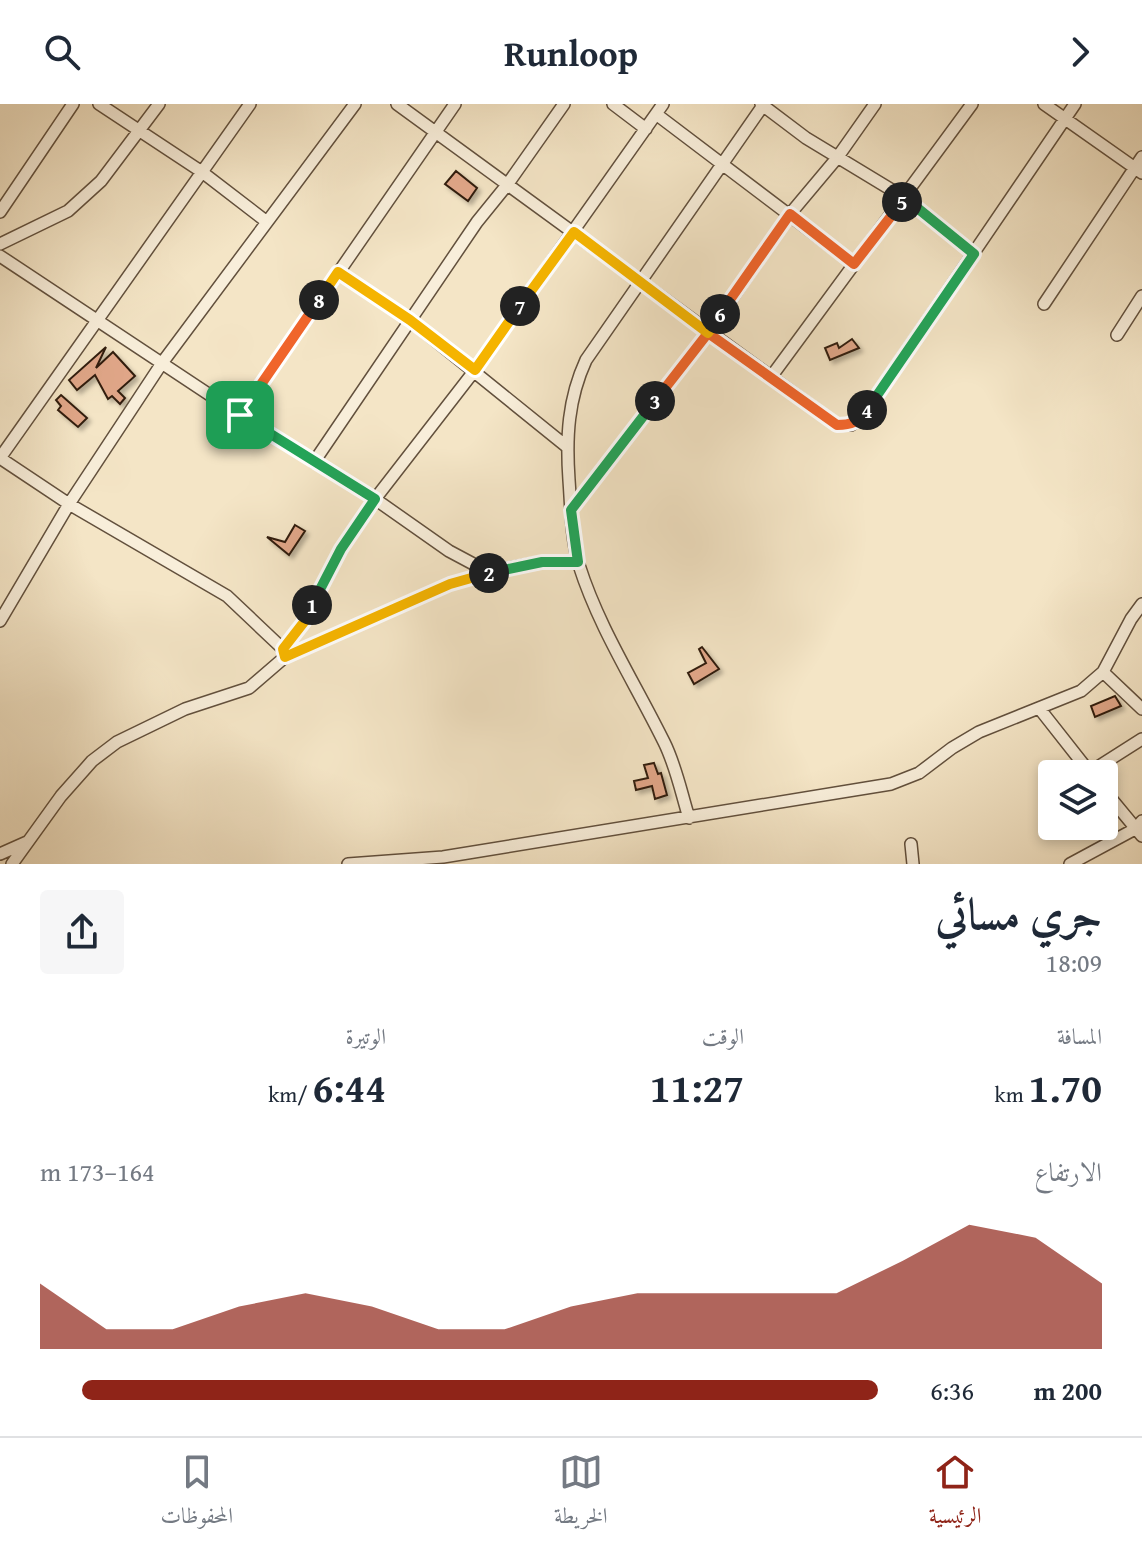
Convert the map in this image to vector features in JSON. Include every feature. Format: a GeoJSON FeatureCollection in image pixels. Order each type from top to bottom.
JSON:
{"type":"FeatureCollection","features":[{"type":"Feature","properties":{"kind":"street"},"geometry":{"type":"LineString","coordinates":[[0,212],[73,104]]}},
{"type":"Feature","properties":{"kind":"street"},"geometry":{"type":"LineString","coordinates":[[99,104],[202,172],[267,222]]}},
{"type":"Feature","properties":{"kind":"street"},"geometry":{"type":"LineString","coordinates":[[0,244],[68,211],[101,181],[159,104]]}},
{"type":"Feature","properties":{"kind":"street"},"geometry":{"type":"LineString","coordinates":[[250,104],[0,458],[69,504],[227,596],[284,653]]}},
{"type":"Feature","properties":{"kind":"street"},"geometry":{"type":"LineString","coordinates":[[0,621],[69,504],[162,363],[355,104]]}},
{"type":"Feature","properties":{"kind":"street"},"geometry":{"type":"LineString","coordinates":[[397,104],[837,425],[851,425],[862,417],[1075,104]]}},
{"type":"Feature","properties":{"kind":"street"},"geometry":{"type":"LineString","coordinates":[[240,415],[455,104]]}},
{"type":"Feature","properties":{"kind":"street"},"geometry":{"type":"LineString","coordinates":[[314,462],[477,222],[564,104]]}},
{"type":"Feature","properties":{"kind":"street"},"geometry":{"type":"LineString","coordinates":[[613,104],[646,129]]}},
{"type":"Feature","properties":{"kind":"street"},"geometry":{"type":"LineString","coordinates":[[571,510],[708,333],[790,214],[837,158],[875,104]]}},
{"type":"Feature","properties":{"kind":"street"},"geometry":{"type":"LineString","coordinates":[[771,377],[972,104]]}},
{"type":"Feature","properties":{"kind":"street"},"geometry":{"type":"LineString","coordinates":[[1044,104],[1139,166],[1044,304]]}},
{"type":"Feature","properties":{"kind":"street"},"geometry":{"type":"LineString","coordinates":[[689,818],[665,745],[616,655],[578,562],[566,446],[571,402],[586,360],[763,105],[837,158],[905,198],[974,254]]}},
{"type":"Feature","properties":{"kind":"street"},"geometry":{"type":"LineString","coordinates":[[12,864],[61,796],[81,773],[117,742],[185,709],[249,688],[284,653],[304,622],[341,549],[375,499],[475,370],[659,109],[723,165],[854,264]]}},
{"type":"Feature","properties":{"kind":"street"},"geometry":{"type":"LineString","coordinates":[[0,256],[240,415],[375,499],[449,551],[479,567],[494,571]]}},
{"type":"Feature","properties":{"kind":"street"},"geometry":{"type":"LineString","coordinates":[[338,272],[410,320],[566,446]]}},
{"type":"Feature","properties":{"kind":"street"},"geometry":{"type":"LineString","coordinates":[[1117,335],[1142,296]]}},
{"type":"Feature","properties":{"kind":"street"},"geometry":{"type":"LineString","coordinates":[[284,653],[450,584],[494,571],[542,562],[578,562]]}},
{"type":"Feature","properties":{"kind":"street"},"geometry":{"type":"LineString","coordinates":[[348,864],[443,857],[891,784],[919,773],[979,732],[1081,691],[1103,672],[1142,604]]}},
{"type":"Feature","properties":{"kind":"street"},"geometry":{"type":"LineString","coordinates":[[1103,672],[1142,709]]}},
{"type":"Feature","properties":{"kind":"street"},"geometry":{"type":"LineString","coordinates":[[1039,708],[1080,760]]}},
{"type":"Feature","properties":{"kind":"street"},"geometry":{"type":"LineString","coordinates":[[1110,760],[1142,739]]}},
{"type":"Feature","properties":{"kind":"street"},"geometry":{"type":"LineString","coordinates":[[1070,864],[1140,829],[1118,805]]}},
{"type":"Feature","properties":{"kind":"street"},"geometry":{"type":"LineString","coordinates":[[0,854],[27,841]]}},
{"type":"Feature","properties":{"kind":"street"},"geometry":{"type":"LineString","coordinates":[[911,844],[913,864]]}},
{"type":"Feature","properties":{"kind":"building"},"geometry":{"type":"Polygon","coordinates":[[[456,171],[477,188],[468,201],[445,184],[456,171]]]}},
{"type":"Feature","properties":{"kind":"building"},"geometry":{"type":"Polygon","coordinates":[[[852,339],[859,348],[830,360],[825,348],[837,343],[839,348],[852,339]]]}},
{"type":"Feature","properties":{"kind":"building"},"geometry":{"type":"Polygon","coordinates":[[[106,347],[96,368],[113,352],[135,376],[118,391],[125,398],[120,404],[112,396],[108,399],[95,375],[77,390],[69,380],[106,347]]]}},
{"type":"Feature","properties":{"kind":"building"},"geometry":{"type":"Polygon","coordinates":[[[61,395],[87,418],[78,427],[58,410],[61,406],[56,400],[61,395]]]}},
{"type":"Feature","properties":{"kind":"building"},"geometry":{"type":"Polygon","coordinates":[[[295,525],[305,531],[289,555],[267,537],[285,542],[295,525]]]}},
{"type":"Feature","properties":{"kind":"building"},"geometry":{"type":"Polygon","coordinates":[[[702,647],[719,669],[694,684],[688,673],[706,663],[699,649],[702,647]]]}},
{"type":"Feature","properties":{"kind":"building"},"geometry":{"type":"Polygon","coordinates":[[[1115,696],[1121,706],[1095,717],[1091,706],[1115,696]]]}},
{"type":"Feature","properties":{"kind":"building"},"geometry":{"type":"Polygon","coordinates":[[[654,763],[658,774],[661,773],[667,795],[655,799],[652,786],[636,790],[634,781],[648,778],[644,765],[654,763]]]}},
{"type":"Feature","properties":{"kind":"route"},"geometry":{"type":"LineString","coordinates":[[240,415],[338,272],[410,320],[475,370],[574,232],[643,281],[708,333],[790,214],[854,264],[905,198],[974,254],[862,417],[851,425],[837,425],[708,333],[571,510],[578,562],[542,562],[494,571],[450,584],[285,657],[283,649],[304,622],[341,549],[375,499],[240,415]]}}]}
